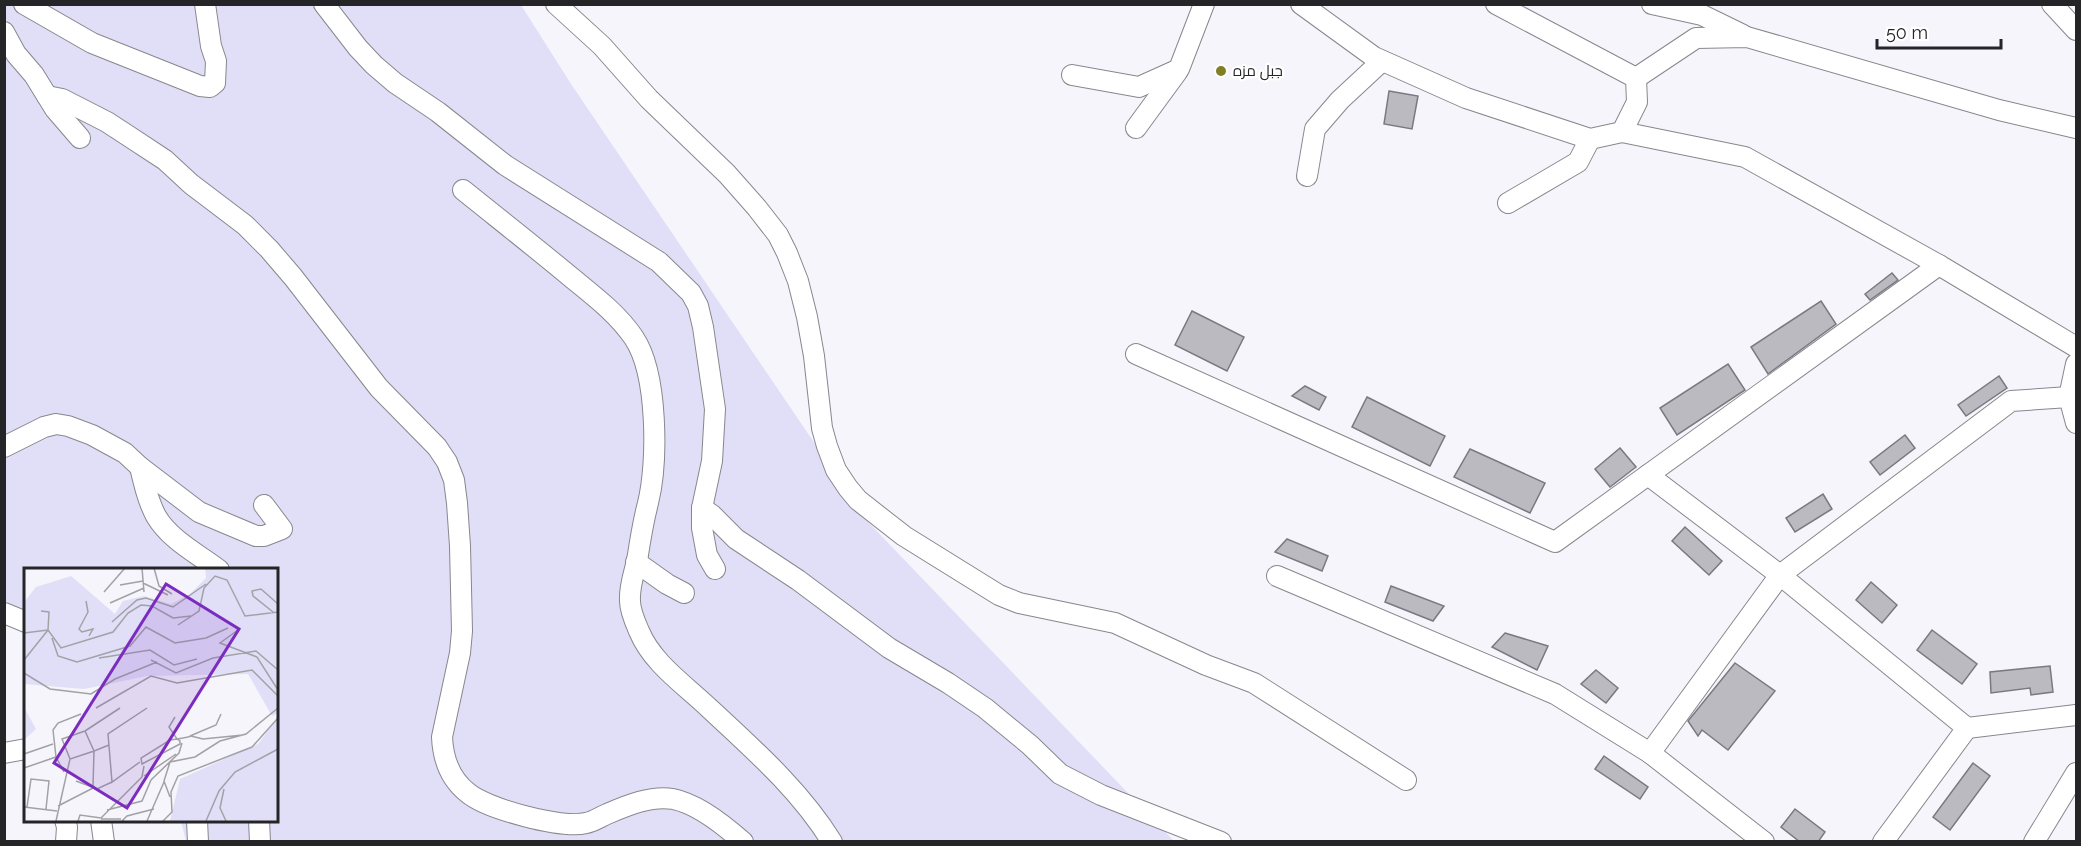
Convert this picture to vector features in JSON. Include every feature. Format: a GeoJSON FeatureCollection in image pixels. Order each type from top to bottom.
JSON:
{"type":"FeatureCollection","features":[{"type":"Feature","properties":{"kind":"street"},"geometry":{"type":"LineString","coordinates":[[24,4],[92,43],[200,86],[210,87],[215,83],[216,61],[211,46],[205,4]]}},
{"type":"Feature","properties":{"kind":"street"},"geometry":{"type":"LineString","coordinates":[[324,4],[358,48],[395,83],[438,112],[506,165],[659,262],[691,293],[698,306],[703,327],[715,409],[712,461],[702,508],[704,542],[715,569]]}},
{"type":"Feature","properties":{"kind":"street"},"geometry":{"type":"LineString","coordinates":[[556,4],[602,46],[649,99],[727,174],[758,208],[778,235],[798,281],[807,317],[822,428],[827,446],[836,470],[858,500],[904,536],[999,595],[1019,603],[1115,623],[1206,665],[1254,683],[1406,780]]}},
{"type":"Feature","properties":{"kind":"street"},"geometry":{"type":"LineString","coordinates":[[1136,128],[1179,69],[1204,4]]}},
{"type":"Feature","properties":{"kind":"street"},"geometry":{"type":"LineString","coordinates":[[1301,4],[1374,57],[1466,98],[1590,139],[1622,132],[1745,157],[1939,265],[2076,346]]}},
{"type":"Feature","properties":{"kind":"street"},"geometry":{"type":"LineString","coordinates":[[1496,4],[1636,78]]}},
{"type":"Feature","properties":{"kind":"street"},"geometry":{"type":"LineString","coordinates":[[1652,4],[1702,15],[1747,37],[1999,110],[2076,128]]}},
{"type":"Feature","properties":{"kind":"street"},"geometry":{"type":"LineString","coordinates":[[2052,4],[2076,30]]}},
{"type":"Feature","properties":{"kind":"street"},"geometry":{"type":"LineString","coordinates":[[4,32],[16,54],[55,109],[80,138]]}},
{"type":"Feature","properties":{"kind":"street"},"geometry":{"type":"LineString","coordinates":[[1636,78],[1696,38],[1747,37]]}},
{"type":"Feature","properties":{"kind":"street"},"geometry":{"type":"LineString","coordinates":[[1307,176],[1315,129],[1340,100],[1382,61]]}},
{"type":"Feature","properties":{"kind":"street"},"geometry":{"type":"LineString","coordinates":[[1072,75],[1139,87],[1179,69]]}},
{"type":"Feature","properties":{"kind":"street"},"geometry":{"type":"LineString","coordinates":[[1622,132],[1637,102],[1636,78]]}},
{"type":"Feature","properties":{"kind":"street"},"geometry":{"type":"LineString","coordinates":[[47,96],[62,99],[107,122],[165,160],[191,184],[245,225],[293,277],[379,388],[437,447],[447,462],[454,480],[457,503],[462,631],[460,653],[444,727],[442,751],[447,766],[462,787],[470,795],[495,806],[559,824],[574,825],[588,823],[606,814],[647,800],[674,799],[711,817],[743,842]]}},
{"type":"Feature","properties":{"kind":"street"},"geometry":{"type":"LineString","coordinates":[[1508,203],[1578,162],[1590,139]]}},
{"type":"Feature","properties":{"kind":"street"},"geometry":{"type":"LineString","coordinates":[[463,190],[609,308],[635,339],[642,353],[650,387],[655,450],[650,496],[631,584],[630,601],[641,635],[669,671],[778,775],[805,804],[832,842]]}},
{"type":"Feature","properties":{"kind":"street"},"geometry":{"type":"LineString","coordinates":[[1136,354],[1555,542],[1939,265]]}},
{"type":"Feature","properties":{"kind":"street"},"geometry":{"type":"LineString","coordinates":[[2076,372],[2069,396],[2076,423]]}},
{"type":"Feature","properties":{"kind":"street"},"geometry":{"type":"LineString","coordinates":[[1650,753],[1780,575],[2011,401],[2069,396]]}},
{"type":"Feature","properties":{"kind":"street"},"geometry":{"type":"LineString","coordinates":[[4,447],[44,427],[56,424],[68,426],[125,453],[199,512],[256,536],[264,536],[282,529],[264,505]]}},
{"type":"Feature","properties":{"kind":"street"},"geometry":{"type":"LineString","coordinates":[[140,467],[149,501],[157,517],[186,546],[216,568]]}},
{"type":"Feature","properties":{"kind":"street"},"geometry":{"type":"LineString","coordinates":[[1648,475],[1780,575],[1967,728],[2076,715]]}},
{"type":"Feature","properties":{"kind":"street"},"geometry":{"type":"LineString","coordinates":[[702,508],[712,514],[736,539],[798,580],[889,648],[985,708],[1030,745],[1060,774],[1101,795],[1221,842]]}},
{"type":"Feature","properties":{"kind":"street"},"geometry":{"type":"LineString","coordinates":[[636,562],[684,593]]}},
{"type":"Feature","properties":{"kind":"street"},"geometry":{"type":"LineString","coordinates":[[1277,576],[1555,694],[1650,753],[1764,842]]}},
{"type":"Feature","properties":{"kind":"street"},"geometry":{"type":"LineString","coordinates":[[4,613],[24,621]]}},
{"type":"Feature","properties":{"kind":"street"},"geometry":{"type":"LineString","coordinates":[[1883,842],[1967,728]]}},
{"type":"Feature","properties":{"kind":"street"},"geometry":{"type":"LineString","coordinates":[[4,753],[24,748]]}},
{"type":"Feature","properties":{"kind":"street"},"geometry":{"type":"LineString","coordinates":[[2034,842],[2076,773]]}},
{"type":"Feature","properties":{"kind":"street"},"geometry":{"type":"LineString","coordinates":[[65,822],[67,827],[66,842]]}},
{"type":"Feature","properties":{"kind":"street"},"geometry":{"type":"LineString","coordinates":[[101,822],[104,842]]}},
{"type":"Feature","properties":{"kind":"street"},"geometry":{"type":"LineString","coordinates":[[197,822],[198,842]]}},
{"type":"Feature","properties":{"kind":"street"},"geometry":{"type":"LineString","coordinates":[[259,822],[260,842]]}},
{"type":"Feature","properties":{"kind":"shaded area"},"geometry":{"type":"Polygon","coordinates":[[[5,5],[521,5],[571,84],[868,522],[1174,841],[186,841],[181,822],[278,822],[278,568],[24,568],[24,628],[5,616],[5,5]]]}},
{"type":"Feature","properties":{"kind":"building"},"geometry":{"type":"Polygon","coordinates":[[[1389,91],[1418,96],[1412,129],[1384,124],[1389,91]]]}},
{"type":"Feature","properties":{"kind":"building"},"geometry":{"type":"Polygon","coordinates":[[[1892,273],[1898,280],[1870,300],[1865,294],[1892,273]]]}},
{"type":"Feature","properties":{"kind":"building"},"geometry":{"type":"Polygon","coordinates":[[[1821,301],[1836,324],[1768,374],[1751,347],[1821,301]]]}},
{"type":"Feature","properties":{"kind":"building"},"geometry":{"type":"Polygon","coordinates":[[[1192,311],[1244,337],[1227,371],[1175,345],[1192,311]]]}},
{"type":"Feature","properties":{"kind":"building"},"geometry":{"type":"Polygon","coordinates":[[[1728,364],[1745,390],[1677,435],[1660,408],[1728,364]]]}},
{"type":"Feature","properties":{"kind":"building"},"geometry":{"type":"Polygon","coordinates":[[[1999,376],[2007,388],[1966,416],[1958,405],[1999,376]]]}},
{"type":"Feature","properties":{"kind":"building"},"geometry":{"type":"Polygon","coordinates":[[[1305,386],[1326,397],[1319,410],[1292,396],[1305,386]]]}},
{"type":"Feature","properties":{"kind":"building"},"geometry":{"type":"Polygon","coordinates":[[[1367,397],[1445,436],[1430,466],[1352,427],[1367,397]]]}},
{"type":"Feature","properties":{"kind":"building"},"geometry":{"type":"Polygon","coordinates":[[[1905,435],[1915,448],[1880,475],[1870,462],[1905,435]]]}},
{"type":"Feature","properties":{"kind":"building"},"geometry":{"type":"Polygon","coordinates":[[[1620,448],[1636,467],[1610,487],[1595,469],[1620,448]]]}},
{"type":"Feature","properties":{"kind":"building"},"geometry":{"type":"Polygon","coordinates":[[[1470,449],[1545,483],[1530,513],[1454,477],[1470,449]]]}},
{"type":"Feature","properties":{"kind":"building"},"geometry":{"type":"Polygon","coordinates":[[[1823,494],[1832,509],[1795,532],[1786,518],[1823,494]]]}},
{"type":"Feature","properties":{"kind":"building"},"geometry":{"type":"Polygon","coordinates":[[[1685,527],[1722,561],[1709,575],[1672,541],[1685,527]]]}},
{"type":"Feature","properties":{"kind":"building"},"geometry":{"type":"Polygon","coordinates":[[[1287,539],[1328,556],[1322,571],[1275,552],[1287,539]]]}},
{"type":"Feature","properties":{"kind":"building"},"geometry":{"type":"Polygon","coordinates":[[[1871,582],[1897,605],[1882,623],[1856,600],[1871,582]]]}},
{"type":"Feature","properties":{"kind":"building"},"geometry":{"type":"Polygon","coordinates":[[[1391,586],[1444,606],[1433,621],[1385,602],[1391,586]]]}},
{"type":"Feature","properties":{"kind":"building"},"geometry":{"type":"Polygon","coordinates":[[[1932,630],[1977,664],[1962,684],[1917,650],[1932,630]]]}},
{"type":"Feature","properties":{"kind":"building"},"geometry":{"type":"Polygon","coordinates":[[[1505,633],[1548,646],[1537,670],[1492,647],[1505,633]]]}},
{"type":"Feature","properties":{"kind":"building"},"geometry":{"type":"Polygon","coordinates":[[[1735,663],[1775,691],[1728,750],[1702,730],[1698,736],[1688,721],[1735,663]]]}},
{"type":"Feature","properties":{"kind":"building"},"geometry":{"type":"Polygon","coordinates":[[[2050,666],[2053,692],[2031,695],[2030,688],[1991,693],[1990,672],[2050,666]]]}},
{"type":"Feature","properties":{"kind":"building"},"geometry":{"type":"Polygon","coordinates":[[[1596,670],[1618,688],[1606,703],[1581,684],[1596,670]]]}},
{"type":"Feature","properties":{"kind":"building"},"geometry":{"type":"Polygon","coordinates":[[[1604,756],[1648,787],[1640,799],[1595,769],[1604,756]]]}},
{"type":"Feature","properties":{"kind":"building"},"geometry":{"type":"Polygon","coordinates":[[[1973,763],[1990,776],[1950,830],[1933,817],[1973,763]]]}},
{"type":"Feature","properties":{"kind":"building"},"geometry":{"type":"Polygon","coordinates":[[[1795,809],[1825,832],[1818,842],[1800,842],[1781,827],[1795,809]]]}},
{"type":"Feature","properties":{"kind":"place","name":"جبل مزه"},"geometry":{"type":"Point","coordinates":[1221,71]}}]}
